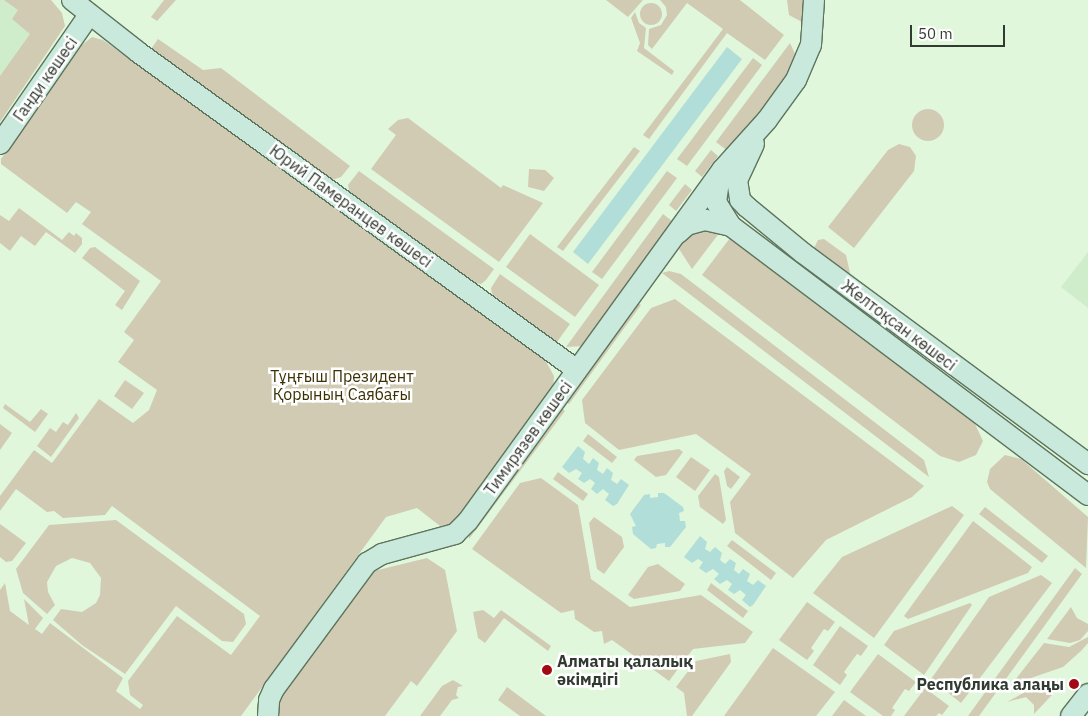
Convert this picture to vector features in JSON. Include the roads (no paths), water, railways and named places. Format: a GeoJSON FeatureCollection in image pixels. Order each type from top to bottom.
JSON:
{"type":"FeatureCollection","features":[{"type":"Feature","properties":{"kind":"street","name":"Юрий Памеранцев көшесі"},"geometry":{"type":"LineString","coordinates":[[72,0],[125,42],[577,370]]}},
{"type":"Feature","properties":{"kind":"street","name":"Тимирязев көшесі"},"geometry":{"type":"LineString","coordinates":[[742,169],[767,120],[806,60],[815,20],[814,0]]}},
{"type":"Feature","properties":{"kind":"street","name":"Ганди көшесі"},"geometry":{"type":"LineString","coordinates":[[0,144],[89,15]]}},
{"type":"Feature","properties":{"kind":"street","name":"Тимирязев көшесі"},"geometry":{"type":"LineString","coordinates":[[268,716],[269,700],[274,689],[360,570],[382,554],[448,536],[462,529],[666,244],[722,170],[767,120]]}},
{"type":"Feature","properties":{"kind":"street","name":"Желтоқсан көшесі"},"geometry":{"type":"LineString","coordinates":[[742,169],[737,191],[747,207],[1018,414],[1088,464]]}},
{"type":"Feature","properties":{"kind":"street"},"geometry":{"type":"LineString","coordinates":[[722,170],[716,202],[731,226]]}},
{"type":"Feature","properties":{"kind":"street"},"geometry":{"type":"LineString","coordinates":[[666,244],[696,221],[705,220],[731,226]]}},
{"type":"Feature","properties":{"kind":"street","name":"Желтоқсан көшесі"},"geometry":{"type":"LineString","coordinates":[[731,226],[1037,456]]}},
{"type":"Feature","properties":{"kind":"street"},"geometry":{"type":"LineString","coordinates":[[1004,431],[1018,414]]}},
{"type":"Feature","properties":{"kind":"street"},"geometry":{"type":"LineString","coordinates":[[1037,456],[1088,495]]}},
{"type":"Feature","properties":{"kind":"street"},"geometry":{"type":"LineString","coordinates":[[1037,456],[1088,503]]}},
{"type":"Feature","properties":{"kind":"street"},"geometry":{"type":"LineString","coordinates":[[1071,716],[1088,694]]}},
{"type":"Feature","properties":{"kind":"water"},"geometry":{"type":"Polygon","coordinates":[[[727,47],[742,59],[588,264],[573,252],[727,47]]]}},
{"type":"Feature","properties":{"kind":"water"},"geometry":{"type":"Polygon","coordinates":[[[578,446],[585,452],[583,459],[589,464],[593,458],[599,463],[597,470],[603,474],[607,468],[613,473],[611,480],[617,484],[621,479],[629,485],[617,504],[613,506],[605,500],[609,494],[603,489],[597,494],[591,489],[595,483],[590,479],[584,483],[578,479],[582,473],[576,469],[569,473],[562,467],[578,446]]]}},
{"type":"Feature","properties":{"kind":"water"},"geometry":{"type":"Polygon","coordinates":[[[658,493],[664,493],[683,507],[684,511],[679,513],[680,521],[685,521],[686,527],[670,547],[665,547],[665,543],[657,544],[656,548],[651,549],[633,534],[632,527],[636,526],[630,514],[644,495],[650,494],[650,498],[658,497],[658,493]]]}},
{"type":"Feature","properties":{"kind":"water"},"geometry":{"type":"Polygon","coordinates":[[[700,536],[707,542],[705,549],[710,552],[715,547],[722,553],[720,560],[725,564],[730,559],[736,563],[734,570],[739,574],[743,569],[750,574],[747,581],[753,585],[758,580],[766,586],[753,605],[750,607],[742,600],[746,595],[740,590],[734,594],[728,590],[732,584],[727,580],[720,584],[714,579],[719,574],[713,569],[706,573],[699,568],[703,562],[698,559],[692,563],[684,557],[700,536]]]}},
{"type":"Feature","properties":{"kind":"place","name":"Алматы қалалық әкімдігі"},"geometry":{"type":"Point","coordinates":[547,670]}},
{"type":"Feature","properties":{"kind":"place","name":"Республика алаңы"},"geometry":{"type":"Point","coordinates":[1074,684]}},
{"type":"Feature","properties":{"kind":"park label","name":"Тұңғыш Президент Қорының Саябағы"},"geometry":{"type":"Point","coordinates":[342,385]}}]}
